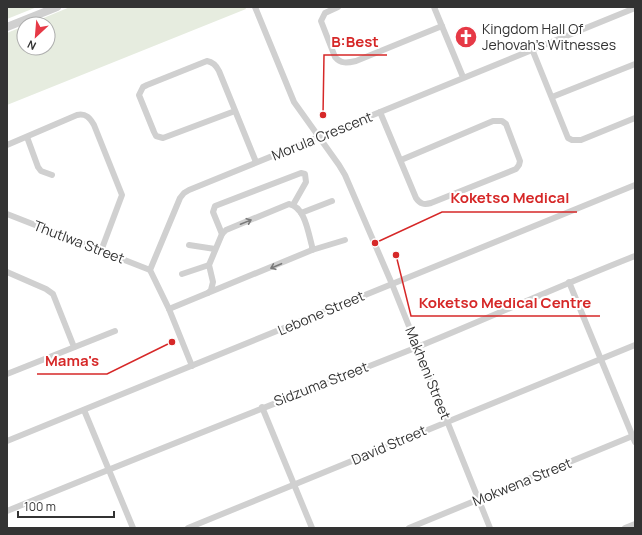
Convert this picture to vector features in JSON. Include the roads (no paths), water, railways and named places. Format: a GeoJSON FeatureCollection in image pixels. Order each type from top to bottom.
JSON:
{"type":"FeatureCollection","features":[{"type":"Feature","properties":{"kind":"street"},"geometry":{"type":"LineString","coordinates":[[7,27],[57,7]]}},
{"type":"Feature","properties":{"kind":"street","name":"Makheni Street"},"geometry":{"type":"LineString","coordinates":[[254,7],[294,102],[340,165],[345,175],[392,284],[490,528]]}},
{"type":"Feature","properties":{"kind":"street"},"geometry":{"type":"LineString","coordinates":[[338,7],[325,13],[321,21],[335,56],[338,60],[345,63],[356,61],[442,26]]}},
{"type":"Feature","properties":{"kind":"street"},"geometry":{"type":"LineString","coordinates":[[434,7],[463,77]]}},
{"type":"Feature","properties":{"kind":"street","name":"Morula Crescent"},"geometry":{"type":"LineString","coordinates":[[150,270],[180,198],[189,190],[627,9],[635,8]]}},
{"type":"Feature","properties":{"kind":"street"},"geometry":{"type":"LineString","coordinates":[[532,49],[566,134],[572,140],[581,140],[635,118]]}},
{"type":"Feature","properties":{"kind":"street"},"geometry":{"type":"LineString","coordinates":[[235,111],[163,138],[156,136],[139,95],[143,87],[207,61],[216,65],[235,111],[256,162]]}},
{"type":"Feature","properties":{"kind":"street"},"geometry":{"type":"LineString","coordinates":[[552,97],[635,64]]}},
{"type":"Feature","properties":{"kind":"street"},"geometry":{"type":"LineString","coordinates":[[380,112],[418,202],[427,204],[516,169],[519,166],[520,161],[506,124],[498,120],[401,160]]}},
{"type":"Feature","properties":{"kind":"street"},"geometry":{"type":"LineString","coordinates":[[7,145],[82,114],[86,115],[92,121],[122,195],[101,251]]}},
{"type":"Feature","properties":{"kind":"street"},"geometry":{"type":"LineString","coordinates":[[27,137],[38,167],[41,171],[52,175]]}},
{"type":"Feature","properties":{"kind":"street"},"geometry":{"type":"LineString","coordinates":[[222,234],[213,212],[215,206],[301,172],[305,174],[306,182],[293,205]]}},
{"type":"Feature","properties":{"kind":"street","name":"Lebone Street"},"geometry":{"type":"LineString","coordinates":[[7,441],[635,185]]}},
{"type":"Feature","properties":{"kind":"street"},"geometry":{"type":"LineString","coordinates":[[301,213],[332,201]]}},
{"type":"Feature","properties":{"kind":"street"},"geometry":{"type":"LineString","coordinates":[[208,293],[211,290],[213,282],[209,265],[222,234],[226,230],[289,204],[293,205],[301,213],[312,250]]}},
{"type":"Feature","properties":{"kind":"street","name":"Thutlwa Street"},"geometry":{"type":"LineString","coordinates":[[7,214],[150,270]]}},
{"type":"Feature","properties":{"kind":"street"},"geometry":{"type":"LineString","coordinates":[[168,309],[312,250],[345,240]]}},
{"type":"Feature","properties":{"kind":"street"},"geometry":{"type":"LineString","coordinates":[[189,244],[215,249]]}},
{"type":"Feature","properties":{"kind":"street","name":"Sidzuma Street"},"geometry":{"type":"LineString","coordinates":[[7,511],[262,407],[417,347],[568,282],[635,256]]}},
{"type":"Feature","properties":{"kind":"street"},"geometry":{"type":"LineString","coordinates":[[182,274],[209,265]]}},
{"type":"Feature","properties":{"kind":"street"},"geometry":{"type":"LineString","coordinates":[[150,270],[192,366]]}},
{"type":"Feature","properties":{"kind":"street"},"geometry":{"type":"LineString","coordinates":[[7,272],[46,289],[53,294],[74,346]]}},
{"type":"Feature","properties":{"kind":"street"},"geometry":{"type":"LineString","coordinates":[[568,282],[634,438]]}},
{"type":"Feature","properties":{"kind":"street"},"geometry":{"type":"LineString","coordinates":[[7,374],[74,346],[115,331]]}},
{"type":"Feature","properties":{"kind":"street","name":"David Street"},"geometry":{"type":"LineString","coordinates":[[188,528],[635,345]]}},
{"type":"Feature","properties":{"kind":"street"},"geometry":{"type":"LineString","coordinates":[[262,407],[312,528]]}},
{"type":"Feature","properties":{"kind":"street"},"geometry":{"type":"LineString","coordinates":[[84,410],[133,528]]}},
{"type":"Feature","properties":{"kind":"street","name":"Mokwena Street"},"geometry":{"type":"LineString","coordinates":[[409,528],[634,438]]}},
{"type":"Feature","properties":{"kind":"street"},"geometry":{"type":"LineString","coordinates":[[625,528],[635,524]]}},
{"type":"Feature","properties":{"kind":"place","name":"Kingdom Hall Of Jehovah's Witnesses"},"geometry":{"type":"Point","coordinates":[466,37]}},
{"type":"Feature","properties":{"kind":"place","name":"B:Best"},"geometry":{"type":"Point","coordinates":[323,115]}},
{"type":"Feature","properties":{"kind":"place","name":"Koketso Medical"},"geometry":{"type":"Point","coordinates":[375,243]}},
{"type":"Feature","properties":{"kind":"place","name":"Koketso Medical Centre"},"geometry":{"type":"Point","coordinates":[396,255]}},
{"type":"Feature","properties":{"kind":"place","name":"Mama's"},"geometry":{"type":"Point","coordinates":[172,342]}}]}
